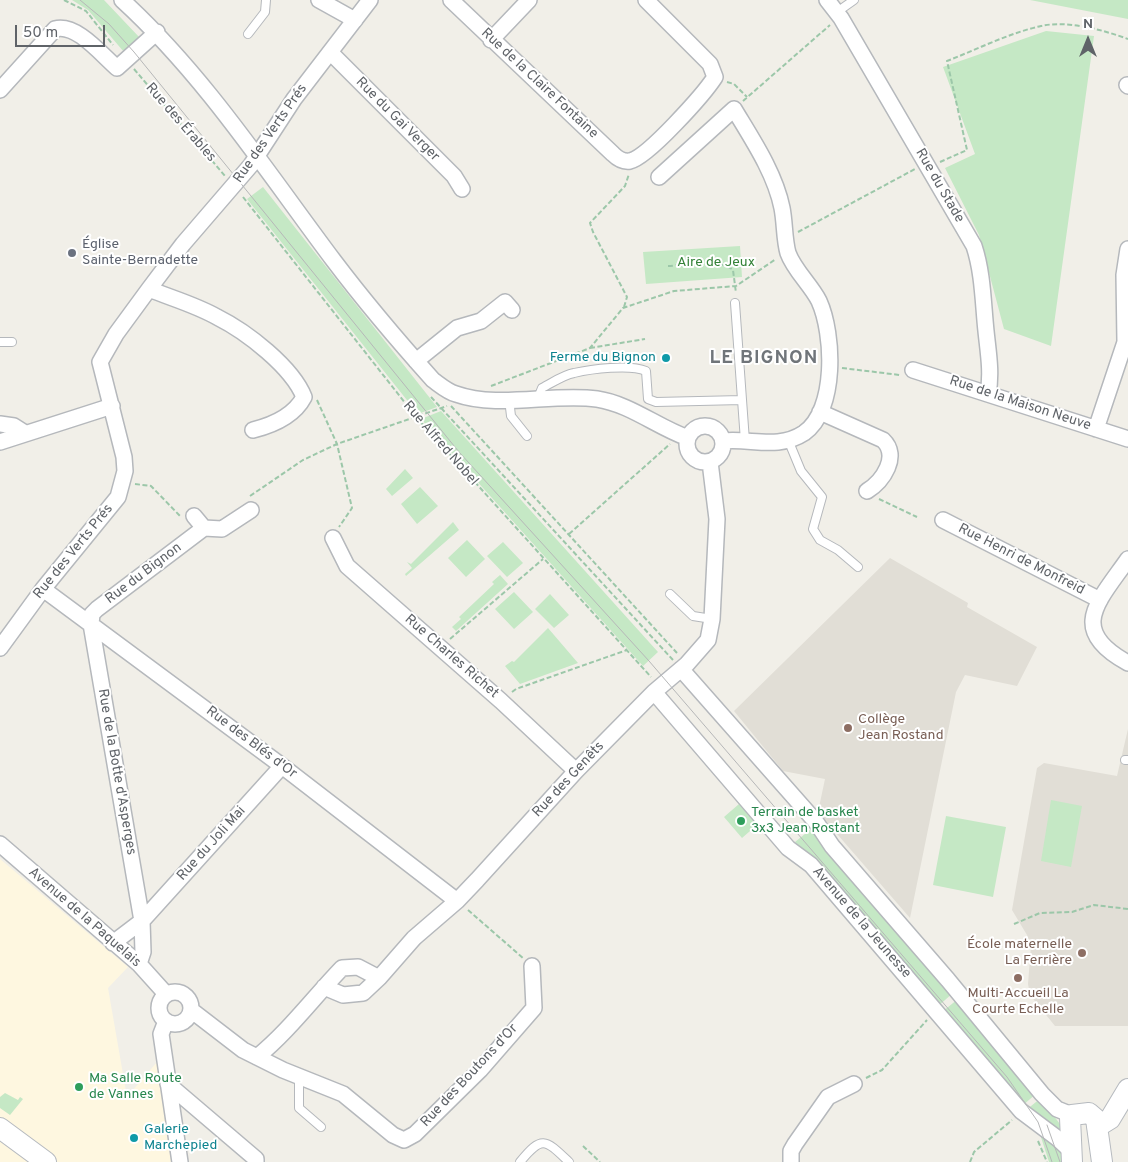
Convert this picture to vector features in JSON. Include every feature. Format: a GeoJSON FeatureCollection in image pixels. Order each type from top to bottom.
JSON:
{"type":"FeatureCollection","features":[{"type":"Feature","properties":{"kind":"street"},"geometry":{"type":"LineString","coordinates":[[122,0],[157,32],[258,156],[335,262],[416,361],[451,399],[569,397],[598,400],[632,411],[682,436],[694,458],[710,462],[722,452],[723,441],[717,431],[707,426],[682,436]]}},
{"type":"Feature","properties":{"kind":"street"},"geometry":{"type":"LineString","coordinates":[[319,0],[355,20]]}},
{"type":"Feature","properties":{"kind":"street","name":"Rue des Verts Prés"},"geometry":{"type":"LineString","coordinates":[[0,648],[42,589],[118,497],[123,483],[124,457],[100,362],[116,334],[149,289],[183,244],[258,156],[294,100],[370,0]]}},
{"type":"Feature","properties":{"kind":"street","name":"Rue de la Claire Fontaine"},"geometry":{"type":"LineString","coordinates":[[451,0],[613,154],[620,160],[629,161]]}},
{"type":"Feature","properties":{"kind":"street"},"geometry":{"type":"LineString","coordinates":[[491,40],[529,0]]}},
{"type":"Feature","properties":{"kind":"street"},"geometry":{"type":"LineString","coordinates":[[629,161],[643,155],[705,93],[715,77],[710,64],[646,0]]}},
{"type":"Feature","properties":{"kind":"street","name":"Rue du Stade"},"geometry":{"type":"LineString","coordinates":[[827,0],[839,15],[974,246],[979,262],[990,376],[988,393]]}},
{"type":"Feature","properties":{"kind":"street"},"geometry":{"type":"LineString","coordinates":[[0,90],[50,33],[62,27],[74,30],[117,68],[157,32]]}},
{"type":"Feature","properties":{"kind":"street","name":"Rue du Gai Verger"},"geometry":{"type":"LineString","coordinates":[[330,52],[454,176],[462,189]]}},
{"type":"Feature","properties":{"kind":"street"},"geometry":{"type":"LineString","coordinates":[[659,177],[734,109],[775,185],[782,208],[789,254],[819,302],[826,324],[830,365],[820,412],[806,432],[789,442],[772,444],[723,441]]}},
{"type":"Feature","properties":{"kind":"street"},"geometry":{"type":"LineString","coordinates":[[1096,429],[1126,342],[1124,275],[1128,249]]}},
{"type":"Feature","properties":{"kind":"street"},"geometry":{"type":"LineString","coordinates":[[149,289],[217,317],[246,336],[281,365],[300,386],[304,398],[299,407],[274,424],[253,430]]}},
{"type":"Feature","properties":{"kind":"street"},"geometry":{"type":"LineString","coordinates":[[416,361],[456,328],[481,321],[506,302]]}},
{"type":"Feature","properties":{"kind":"street","name":"Rue de la Maison Neuve"},"geometry":{"type":"LineString","coordinates":[[913,370],[1128,439]]}},
{"type":"Feature","properties":{"kind":"street"},"geometry":{"type":"LineString","coordinates":[[0,442],[112,406]]}},
{"type":"Feature","properties":{"kind":"street"},"geometry":{"type":"LineString","coordinates":[[820,412],[883,440],[890,446],[891,456],[879,484],[867,491]]}},
{"type":"Feature","properties":{"kind":"street"},"geometry":{"type":"LineString","coordinates":[[0,424],[14,426],[25,433]]}},
{"type":"Feature","properties":{"kind":"street"},"geometry":{"type":"LineString","coordinates":[[684,667],[708,640],[712,619],[717,519],[710,462]]}},
{"type":"Feature","properties":{"kind":"street"},"geometry":{"type":"LineString","coordinates":[[194,516],[204,528],[222,529],[247,506]]}},
{"type":"Feature","properties":{"kind":"street","name":"Rue Henri de Monfreid"},"geometry":{"type":"LineString","coordinates":[[943,520],[1100,600]]}},
{"type":"Feature","properties":{"kind":"street","name":"Rue du Bignon"},"geometry":{"type":"LineString","coordinates":[[91,624],[92,614],[97,609],[204,528]]}},
{"type":"Feature","properties":{"kind":"street","name":"Rue Charles Richet"},"geometry":{"type":"LineString","coordinates":[[333,538],[347,566],[501,701],[576,771]]}},
{"type":"Feature","properties":{"kind":"street"},"geometry":{"type":"LineString","coordinates":[[1128,559],[1100,600],[1093,616],[1093,630],[1097,640],[1104,648],[1128,663]]}},
{"type":"Feature","properties":{"kind":"street","name":"Rue des Blés d'Or"},"geometry":{"type":"LineString","coordinates":[[42,589],[282,766],[456,901]]}},
{"type":"Feature","properties":{"kind":"street","name":"Rue de la Botte d'Asperges"},"geometry":{"type":"LineString","coordinates":[[91,624],[142,921],[143,952],[139,964]]}},
{"type":"Feature","properties":{"kind":"street","name":"Rue des Genêts"},"geometry":{"type":"LineString","coordinates":[[324,987],[343,995],[363,993],[379,978],[414,938],[456,901],[576,771],[654,692],[684,667]]}},
{"type":"Feature","properties":{"kind":"street","name":"Avenue de la Jeunesse"},"geometry":{"type":"LineString","coordinates":[[684,667],[816,822],[832,846],[948,980],[1042,1094],[1057,1109],[1072,1115]]}},
{"type":"Feature","properties":{"kind":"street","name":"Avenue de la Jeunesse"},"geometry":{"type":"LineString","coordinates":[[654,692],[788,848],[811,865],[1022,1112],[1057,1138],[1072,1157]]}},
{"type":"Feature","properties":{"kind":"street","name":"Rue du Joli Mai"},"geometry":{"type":"LineString","coordinates":[[142,921],[282,766]]}},
{"type":"Feature","properties":{"kind":"street","name":"Avenue de la Paquelais"},"geometry":{"type":"LineString","coordinates":[[0,844],[139,964],[166,994]]}},
{"type":"Feature","properties":{"kind":"street"},"geometry":{"type":"LineString","coordinates":[[113,943],[142,921]]}},
{"type":"Feature","properties":{"kind":"street","name":"Rue des Boutons d'Or"},"geometry":{"type":"LineString","coordinates":[[191,1010],[234,1045],[299,1076],[343,1094],[393,1135],[404,1140],[415,1134],[480,1070],[534,1008],[532,966]]}},
{"type":"Feature","properties":{"kind":"street"},"geometry":{"type":"LineString","coordinates":[[257,1057],[269,1047],[342,968],[358,967],[379,978]]}},
{"type":"Feature","properties":{"kind":"street"},"geometry":{"type":"LineString","coordinates":[[181,993],[189,1000],[191,1010],[186,1020],[176,1024],[166,1021],[159,1008],[160,1002],[166,994],[181,993]]}},
{"type":"Feature","properties":{"kind":"street"},"geometry":{"type":"LineString","coordinates":[[166,1021],[161,1034],[180,1162]]}},
{"type":"Feature","properties":{"kind":"street"},"geometry":{"type":"LineString","coordinates":[[168,1084],[256,1159],[256,1162]]}},
{"type":"Feature","properties":{"kind":"street"},"geometry":{"type":"LineString","coordinates":[[790,1162],[795,1144],[828,1097],[854,1084]]}},
{"type":"Feature","properties":{"kind":"street"},"geometry":{"type":"LineString","coordinates":[[1097,1127],[1110,1119],[1128,1089]]}},
{"type":"Feature","properties":{"kind":"street"},"geometry":{"type":"LineString","coordinates":[[1072,1157],[1068,1123],[1072,1115],[1089,1113],[1096,1120],[1102,1162]]}},
{"type":"Feature","properties":{"kind":"street"},"geometry":{"type":"LineString","coordinates":[[0,1128],[46,1162]]}},
{"type":"Feature","properties":{"kind":"lane"},"geometry":{"type":"LineString","coordinates":[[248,34],[265,12],[266,0]]}},
{"type":"Feature","properties":{"kind":"lane"},"geometry":{"type":"LineString","coordinates":[[839,15],[854,0]]}},
{"type":"Feature","properties":{"kind":"lane"},"geometry":{"type":"LineString","coordinates":[[735,303],[745,441]]}},
{"type":"Feature","properties":{"kind":"lane"},"geometry":{"type":"LineString","coordinates":[[0,342],[12,342]]}},
{"type":"Feature","properties":{"kind":"lane"},"geometry":{"type":"LineString","coordinates":[[538,398],[542,388],[573,373],[602,369],[639,368],[646,371],[648,399],[656,402],[742,400]]}},
{"type":"Feature","properties":{"kind":"lane"},"geometry":{"type":"LineString","coordinates":[[509,399],[511,416],[527,436]]}},
{"type":"Feature","properties":{"kind":"lane"},"geometry":{"type":"LineString","coordinates":[[789,442],[801,471],[822,497],[813,529],[820,540],[838,550],[858,567]]}},
{"type":"Feature","properties":{"kind":"lane"},"geometry":{"type":"LineString","coordinates":[[670,594],[693,616],[712,619]]}},
{"type":"Feature","properties":{"kind":"lane"},"geometry":{"type":"LineString","coordinates":[[299,1076],[299,1108],[321,1127]]}},
{"type":"Feature","properties":{"kind":"lane"},"geometry":{"type":"LineString","coordinates":[[520,1162],[532,1148],[541,1142],[547,1142],[568,1162]]}},
{"type":"Feature","properties":{"kind":"path","name":"Rue des Érables"},"geometry":{"type":"LineString","coordinates":[[64,0],[86,11],[234,186]]}},
{"type":"Feature","properties":{"kind":"path"},"geometry":{"type":"LineString","coordinates":[[734,109],[839,15]]}},
{"type":"Feature","properties":{"kind":"path"},"geometry":{"type":"LineString","coordinates":[[623,308],[674,291],[736,286],[780,256],[778,242],[927,165],[967,150],[947,61],[1008,36],[1043,26],[1070,26],[1110,32],[1128,39]]}},
{"type":"Feature","properties":{"kind":"path"},"geometry":{"type":"LineString","coordinates":[[734,84],[747,97]]}},
{"type":"Feature","properties":{"kind":"path"},"geometry":{"type":"LineString","coordinates":[[590,348],[623,308],[627,297],[590,223],[625,186],[629,177],[629,161]]}},
{"type":"Feature","properties":{"kind":"path","name":"Rue Alfred Nobel"},"geometry":{"type":"LineString","coordinates":[[234,186],[416,418],[652,678],[654,692]]}},
{"type":"Feature","properties":{"kind":"path"},"geometry":{"type":"LineString","coordinates":[[668,266],[709,263],[724,265],[733,270],[736,286],[735,303]]}},
{"type":"Feature","properties":{"kind":"path"},"geometry":{"type":"LineString","coordinates":[[489,387],[590,348],[645,339]]}},
{"type":"Feature","properties":{"kind":"path"},"geometry":{"type":"LineString","coordinates":[[830,365],[902,375],[913,370]]}},
{"type":"Feature","properties":{"kind":"path"},"geometry":{"type":"LineString","coordinates":[[304,398],[319,400],[337,444],[352,508],[333,538]]}},
{"type":"Feature","properties":{"kind":"path"},"geometry":{"type":"LineString","coordinates":[[247,506],[302,460],[337,444],[441,409],[451,399],[684,667]]}},
{"type":"Feature","properties":{"kind":"path"},"geometry":{"type":"LineString","coordinates":[[441,409],[684,667]]}},
{"type":"Feature","properties":{"kind":"path"},"geometry":{"type":"LineString","coordinates":[[569,534],[682,436]]}},
{"type":"Feature","properties":{"kind":"path"},"geometry":{"type":"LineString","coordinates":[[123,483],[151,486],[179,517],[194,516]]}},
{"type":"Feature","properties":{"kind":"path"},"geometry":{"type":"LineString","coordinates":[[867,491],[883,502],[917,517]]}},
{"type":"Feature","properties":{"kind":"path"},"geometry":{"type":"LineString","coordinates":[[440,647],[543,559]]}},
{"type":"Feature","properties":{"kind":"path"},"geometry":{"type":"LineString","coordinates":[[501,701],[516,689],[626,650]]}},
{"type":"Feature","properties":{"kind":"path"},"geometry":{"type":"LineString","coordinates":[[456,901],[532,966]]}},
{"type":"Feature","properties":{"kind":"path"},"geometry":{"type":"LineString","coordinates":[[1014,924],[1040,913],[1072,912],[1094,904],[1128,909]]}},
{"type":"Feature","properties":{"kind":"path"},"geometry":{"type":"LineString","coordinates":[[854,1084],[882,1070],[935,1010]]}},
{"type":"Feature","properties":{"kind":"path"},"geometry":{"type":"LineString","coordinates":[[970,1162],[974,1152],[1022,1112]]}},
{"type":"Feature","properties":{"kind":"path"},"geometry":{"type":"LineString","coordinates":[[583,1146],[600,1162]]}},
{"type":"Feature","properties":{"kind":"shaded area","name":"Collège Jean Rostand"},"geometry":{"type":"Polygon","coordinates":[[[890,558],[968,603],[967,607],[1037,647],[1017,686],[965,675],[956,692],[910,918],[818,812],[825,779],[783,771],[734,711],[890,558]]]}},
{"type":"Feature","properties":{"kind":"shaded area"},"geometry":{"type":"Polygon","coordinates":[[[1128,729],[1128,1026],[1055,1026],[1030,995],[1028,984],[1031,946],[1027,935],[1012,910],[1037,768],[1044,763],[1117,776],[1128,729]]]}},
{"type":"Feature","properties":{"kind":"shaded area"},"geometry":{"type":"Polygon","coordinates":[[[0,859],[128,967],[108,988],[127,1097],[157,1062],[171,1162],[0,1162],[0,859]]]}},
{"type":"Feature","properties":{"kind":"green space"},"geometry":{"type":"Polygon","coordinates":[[[72,0],[104,0],[140,38],[124,52],[88,10],[72,0]]]}},
{"type":"Feature","properties":{"kind":"green space"},"geometry":{"type":"Polygon","coordinates":[[[1030,0],[1128,0],[1128,19],[1030,0]]]}},
{"type":"Feature","properties":{"kind":"green space"},"geometry":{"type":"Polygon","coordinates":[[[1046,31],[1094,36],[1051,346],[1004,329],[979,235],[945,168],[975,154],[943,67],[1046,31]]]}},
{"type":"Feature","properties":{"kind":"green space"},"geometry":{"type":"Polygon","coordinates":[[[263,187],[437,407],[418,414],[247,199],[263,187]]]}},
{"type":"Feature","properties":{"kind":"green space","name":"Aire de Jeux"},"geometry":{"type":"Polygon","coordinates":[[[740,246],[742,277],[646,284],[643,252],[740,246]]]}},
{"type":"Feature","properties":{"kind":"green space"},"geometry":{"type":"Polygon","coordinates":[[[441,411],[658,652],[643,666],[421,419],[441,411]]]}},
{"type":"Feature","properties":{"kind":"green space"},"geometry":{"type":"Polygon","coordinates":[[[405,469],[413,478],[392,496],[386,489],[405,469]]]}},
{"type":"Feature","properties":{"kind":"green space"},"geometry":{"type":"Polygon","coordinates":[[[420,487],[438,506],[417,524],[401,504],[420,487]]]}},
{"type":"Feature","properties":{"kind":"green space"},"geometry":{"type":"Polygon","coordinates":[[[453,522],[459,530],[406,576],[405,574],[412,568],[407,562],[411,564],[453,522]]]}},
{"type":"Feature","properties":{"kind":"green space"},"geometry":{"type":"Polygon","coordinates":[[[467,540],[485,559],[466,577],[448,558],[467,540]]]}},
{"type":"Feature","properties":{"kind":"green space"},"geometry":{"type":"Polygon","coordinates":[[[503,542],[523,563],[507,577],[487,556],[503,542]]]}},
{"type":"Feature","properties":{"kind":"green space"},"geometry":{"type":"Polygon","coordinates":[[[500,575],[508,584],[456,631],[452,627],[461,619],[459,617],[494,584],[492,582],[500,575]]]}},
{"type":"Feature","properties":{"kind":"green space"},"geometry":{"type":"Polygon","coordinates":[[[514,592],[533,612],[514,629],[495,609],[514,592]]]}},
{"type":"Feature","properties":{"kind":"green space"},"geometry":{"type":"Polygon","coordinates":[[[550,594],[569,615],[554,628],[535,609],[550,594]]]}},
{"type":"Feature","properties":{"kind":"green space"},"geometry":{"type":"Polygon","coordinates":[[[548,628],[578,663],[520,684],[505,666],[512,661],[514,662],[548,628]]]}},
{"type":"Feature","properties":{"kind":"green space"},"geometry":{"type":"Polygon","coordinates":[[[1051,800],[1082,806],[1071,867],[1041,861],[1051,800]]]}},
{"type":"Feature","properties":{"kind":"green space","name":"Terrain de basket 3x3 Jean Rostant"},"geometry":{"type":"Polygon","coordinates":[[[739,804],[757,825],[742,838],[724,817],[739,804]]]}},
{"type":"Feature","properties":{"kind":"green space"},"geometry":{"type":"Polygon","coordinates":[[[946,816],[1006,827],[993,897],[933,885],[946,816]]]}},
{"type":"Feature","properties":{"kind":"green space"},"geometry":{"type":"Polygon","coordinates":[[[811,829],[953,993],[937,1007],[795,842],[811,829]]]}},
{"type":"Feature","properties":{"kind":"green space"},"geometry":{"type":"Polygon","coordinates":[[[958,999],[1037,1093],[1022,1106],[942,1012],[958,999]]]}},
{"type":"Feature","properties":{"kind":"green space"},"geometry":{"type":"Polygon","coordinates":[[[5,1093],[18,1100],[20,1097],[23,1099],[10,1115],[0,1108],[0,1097],[5,1093]]]}},
{"type":"Feature","properties":{"kind":"green space"},"geometry":{"type":"Polygon","coordinates":[[[1041,1098],[1062,1127],[1063,1136],[1026,1110],[1041,1098]]]}},
{"type":"Feature","properties":{"kind":"green space"},"geometry":{"type":"Polygon","coordinates":[[[1039,1131],[1060,1146],[1066,1162],[1049,1162],[1039,1131]]]}},
{"type":"Feature","properties":{"kind":"tram line"},"geometry":{"type":"LineString","coordinates":[[80,0],[109,24],[134,52],[459,452],[649,661],[1007,1077],[1038,1122],[1052,1162]]}},
{"type":"Feature","properties":{"kind":"tram line"},"geometry":{"type":"LineString","coordinates":[[1047,1125],[1060,1162]]}},
{"type":"Feature","properties":{"kind":"place","name":"Église Sainte-Bernadette"},"geometry":{"type":"Point","coordinates":[72,253]}},
{"type":"Feature","properties":{"kind":"place","name":"Ferme du Bignon"},"geometry":{"type":"Point","coordinates":[666,358]}},
{"type":"Feature","properties":{"kind":"place","name":"Collège Jean Rostand"},"geometry":{"type":"Point","coordinates":[848,728]}},
{"type":"Feature","properties":{"kind":"place","name":"Terrain de basket 3x3 Jean Rostant"},"geometry":{"type":"Point","coordinates":[741,821]}},
{"type":"Feature","properties":{"kind":"place","name":"École maternelle La Ferrière"},"geometry":{"type":"Point","coordinates":[1082,953]}},
{"type":"Feature","properties":{"kind":"place","name":"Multi-Accueil La Courte Echelle"},"geometry":{"type":"Point","coordinates":[1018,978]}},
{"type":"Feature","properties":{"kind":"place","name":"Ma Salle Route de Vannes"},"geometry":{"type":"Point","coordinates":[79,1087]}},
{"type":"Feature","properties":{"kind":"place","name":"Galerie Marchepied"},"geometry":{"type":"Point","coordinates":[134,1138]}},
{"type":"Feature","properties":{"kind":"district","name":"LE BIGNON"},"geometry":{"type":"Point","coordinates":[764,359]}}]}
